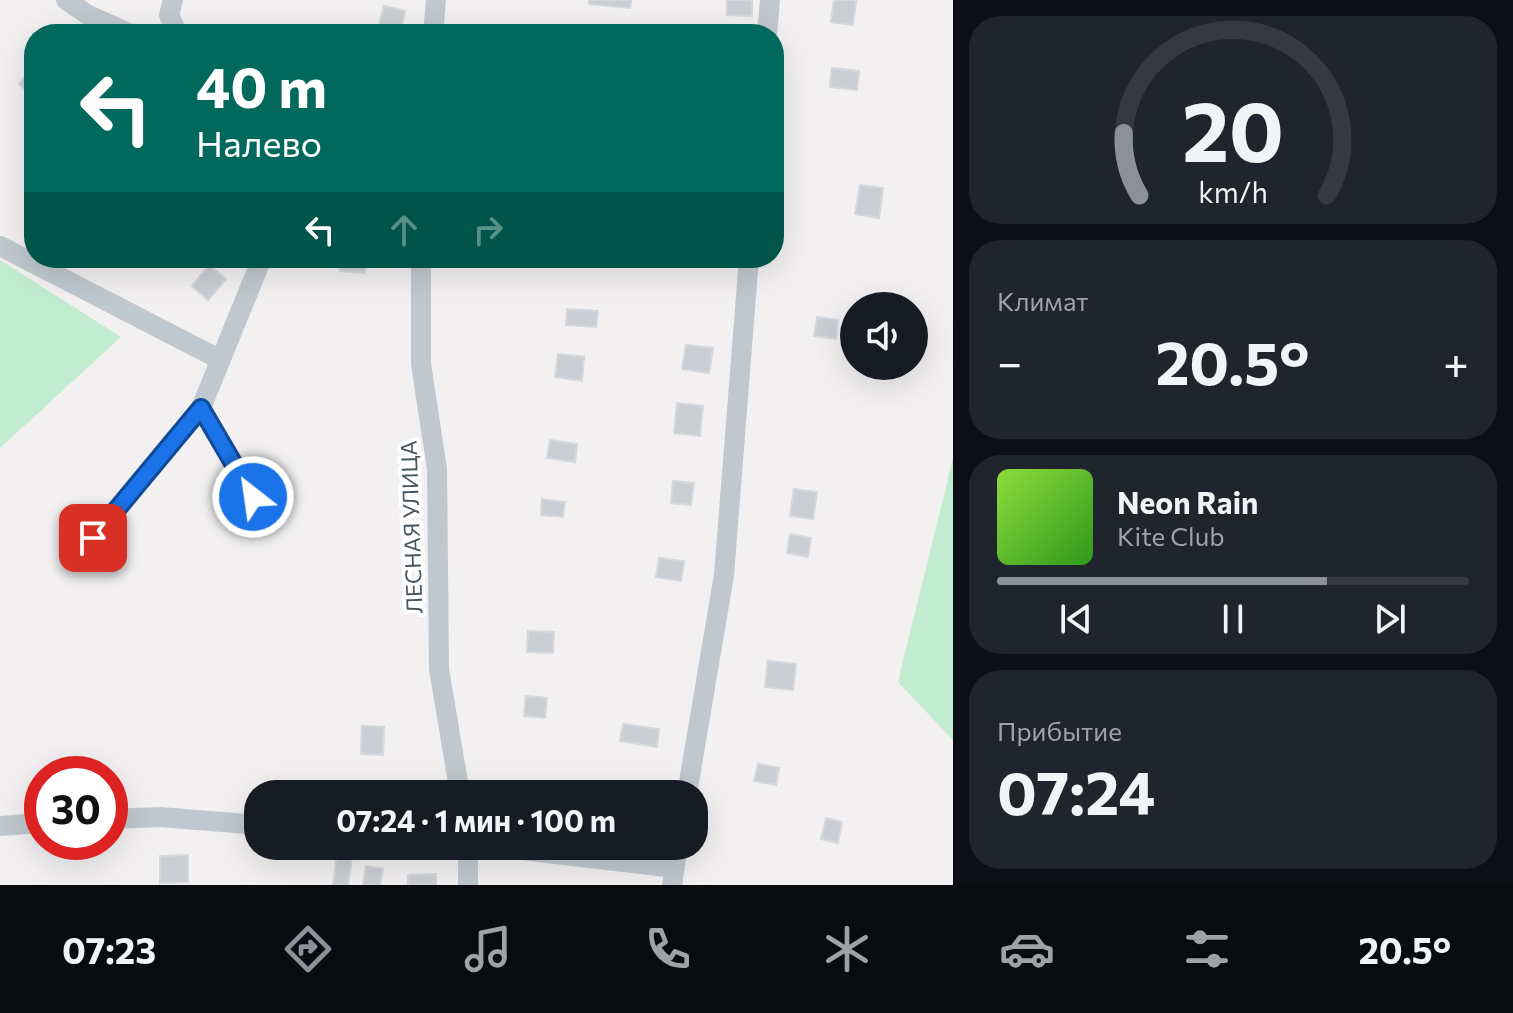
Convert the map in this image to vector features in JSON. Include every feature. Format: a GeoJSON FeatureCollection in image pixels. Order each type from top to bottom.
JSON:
{"type":"FeatureCollection","features":[{"type":"Feature","properties":{"kind":"street"},"geometry":{"type":"LineString","coordinates":[[66,0],[108,24]]}},
{"type":"Feature","properties":{"kind":"street"},"geometry":{"type":"LineString","coordinates":[[173,0],[169,15],[173,24]]}},
{"type":"Feature","properties":{"kind":"street"},"geometry":{"type":"LineString","coordinates":[[434,24],[436,0]]}},
{"type":"Feature","properties":{"kind":"street"},"geometry":{"type":"LineString","coordinates":[[768,24],[770,0]]}},
{"type":"Feature","properties":{"kind":"street"},"geometry":{"type":"LineString","coordinates":[[0,246],[24,258]]}},
{"type":"Feature","properties":{"kind":"street"},"geometry":{"type":"LineString","coordinates":[[43,268],[221,360]]}},
{"type":"Feature","properties":{"kind":"street"},"geometry":{"type":"LineString","coordinates":[[93,538],[201,408],[258,268]]}},
{"type":"Feature","properties":{"kind":"street","name":"ЛЕСНАЯ УЛИЦА"},"geometry":{"type":"LineString","coordinates":[[421,268],[421,364],[437,469],[439,669],[458,780]]}},
{"type":"Feature","properties":{"kind":"street"},"geometry":{"type":"LineString","coordinates":[[689,780],[724,575],[748,268]]}},
{"type":"Feature","properties":{"kind":"street"},"geometry":{"type":"LineString","coordinates":[[201,408],[266,520]]}},
{"type":"Feature","properties":{"kind":"street"},"geometry":{"type":"LineString","coordinates":[[128,818],[160,817],[244,824]]}},
{"type":"Feature","properties":{"kind":"street"},"geometry":{"type":"LineString","coordinates":[[0,826],[24,824]]}},
{"type":"Feature","properties":{"kind":"street"},"geometry":{"type":"LineString","coordinates":[[468,860],[468,885]]}},
{"type":"Feature","properties":{"kind":"street"},"geometry":{"type":"LineString","coordinates":[[574,860],[673,876]]}},
{"type":"Feature","properties":{"kind":"green space"},"geometry":{"type":"Polygon","coordinates":[[[0,260],[121,337],[0,448],[0,260]]]}},
{"type":"Feature","properties":{"kind":"green space"},"geometry":{"type":"Polygon","coordinates":[[[953,458],[953,740],[898,682],[953,458]]]}},
{"type":"Feature","properties":{"kind":"building"},"geometry":{"type":"Polygon","coordinates":[[[589,0],[631,0],[630,8],[589,4],[589,0]]]}},
{"type":"Feature","properties":{"kind":"building"},"geometry":{"type":"Polygon","coordinates":[[[727,0],[752,0],[752,16],[727,15],[727,0]]]}},
{"type":"Feature","properties":{"kind":"building"},"geometry":{"type":"Polygon","coordinates":[[[834,0],[856,0],[853,25],[831,22],[834,0]]]}},
{"type":"Feature","properties":{"kind":"building"},"geometry":{"type":"Polygon","coordinates":[[[384,6],[405,11],[402,24],[379,24],[384,6]]]}},
{"type":"Feature","properties":{"kind":"building"},"geometry":{"type":"Polygon","coordinates":[[[832,68],[859,71],[857,90],[830,87],[832,68]]]}},
{"type":"Feature","properties":{"kind":"building"},"geometry":{"type":"Polygon","coordinates":[[[860,185],[883,188],[879,218],[855,214],[860,185]]]}},
{"type":"Feature","properties":{"kind":"building"},"geometry":{"type":"Polygon","coordinates":[[[207,268],[213,268],[226,279],[208,300],[192,286],[207,268]]]}},
{"type":"Feature","properties":{"kind":"building"},"geometry":{"type":"Polygon","coordinates":[[[340,268],[365,268],[365,273],[340,271],[340,268]]]}},
{"type":"Feature","properties":{"kind":"building"},"geometry":{"type":"Polygon","coordinates":[[[567,309],[598,311],[596,327],[566,325],[567,309]]]}},
{"type":"Feature","properties":{"kind":"building"},"geometry":{"type":"Polygon","coordinates":[[[817,317],[838,320],[836,339],[814,336],[817,317]]]}},
{"type":"Feature","properties":{"kind":"building"},"geometry":{"type":"Polygon","coordinates":[[[686,345],[713,348],[709,373],[682,369],[686,345]]]}},
{"type":"Feature","properties":{"kind":"building"},"geometry":{"type":"Polygon","coordinates":[[[558,354],[584,357],[582,381],[555,377],[558,354]]]}},
{"type":"Feature","properties":{"kind":"building"},"geometry":{"type":"Polygon","coordinates":[[[677,403],[703,406],[700,436],[674,433],[677,403]]]}},
{"type":"Feature","properties":{"kind":"building"},"geometry":{"type":"Polygon","coordinates":[[[550,440],[577,444],[575,462],[547,458],[550,440]]]}},
{"type":"Feature","properties":{"kind":"building"},"geometry":{"type":"Polygon","coordinates":[[[673,481],[694,483],[691,505],[671,503],[673,481]]]}},
{"type":"Feature","properties":{"kind":"building"},"geometry":{"type":"Polygon","coordinates":[[[794,489],[817,492],[813,519],[790,516],[794,489]]]}},
{"type":"Feature","properties":{"kind":"building"},"geometry":{"type":"Polygon","coordinates":[[[542,499],[565,502],[563,517],[541,515],[542,499]]]}},
{"type":"Feature","properties":{"kind":"building"},"geometry":{"type":"Polygon","coordinates":[[[790,534],[811,538],[808,557],[787,553],[790,534]]]}},
{"type":"Feature","properties":{"kind":"building"},"geometry":{"type":"Polygon","coordinates":[[[659,558],[684,561],[681,581],[656,577],[659,558]]]}},
{"type":"Feature","properties":{"kind":"building"},"geometry":{"type":"Polygon","coordinates":[[[528,631],[554,632],[553,653],[527,652],[528,631]]]}},
{"type":"Feature","properties":{"kind":"building"},"geometry":{"type":"Polygon","coordinates":[[[768,661],[796,664],[793,690],[765,687],[768,661]]]}},
{"type":"Feature","properties":{"kind":"building"},"geometry":{"type":"Polygon","coordinates":[[[526,696],[547,698],[545,718],[524,716],[526,696]]]}},
{"type":"Feature","properties":{"kind":"building"},"geometry":{"type":"Polygon","coordinates":[[[623,724],[659,729],[657,747],[620,741],[623,724]]]}},
{"type":"Feature","properties":{"kind":"building"},"geometry":{"type":"Polygon","coordinates":[[[362,726],[384,727],[383,755],[361,754],[362,726]]]}},
{"type":"Feature","properties":{"kind":"building"},"geometry":{"type":"Polygon","coordinates":[[[758,764],[779,768],[776,785],[754,781],[758,764]]]}},
{"type":"Feature","properties":{"kind":"building"},"geometry":{"type":"Polygon","coordinates":[[[826,818],[842,822],[838,843],[821,839],[826,818]]]}},
{"type":"Feature","properties":{"kind":"building"},"geometry":{"type":"Polygon","coordinates":[[[188,855],[188,882],[160,883],[160,856],[188,855]]]}},
{"type":"Feature","properties":{"kind":"building"},"geometry":{"type":"Polygon","coordinates":[[[336,860],[351,860],[348,885],[333,885],[336,860]]]}},
{"type":"Feature","properties":{"kind":"building"},"geometry":{"type":"Polygon","coordinates":[[[366,866],[383,869],[380,885],[363,885],[366,866]]]}},
{"type":"Feature","properties":{"kind":"building"},"geometry":{"type":"Polygon","coordinates":[[[436,874],[436,885],[408,885],[408,875],[436,874]]]}},
{"type":"Feature","properties":{"kind":"route"},"geometry":{"type":"LineString","coordinates":[[93,538],[201,408],[253,497]]}}]}
